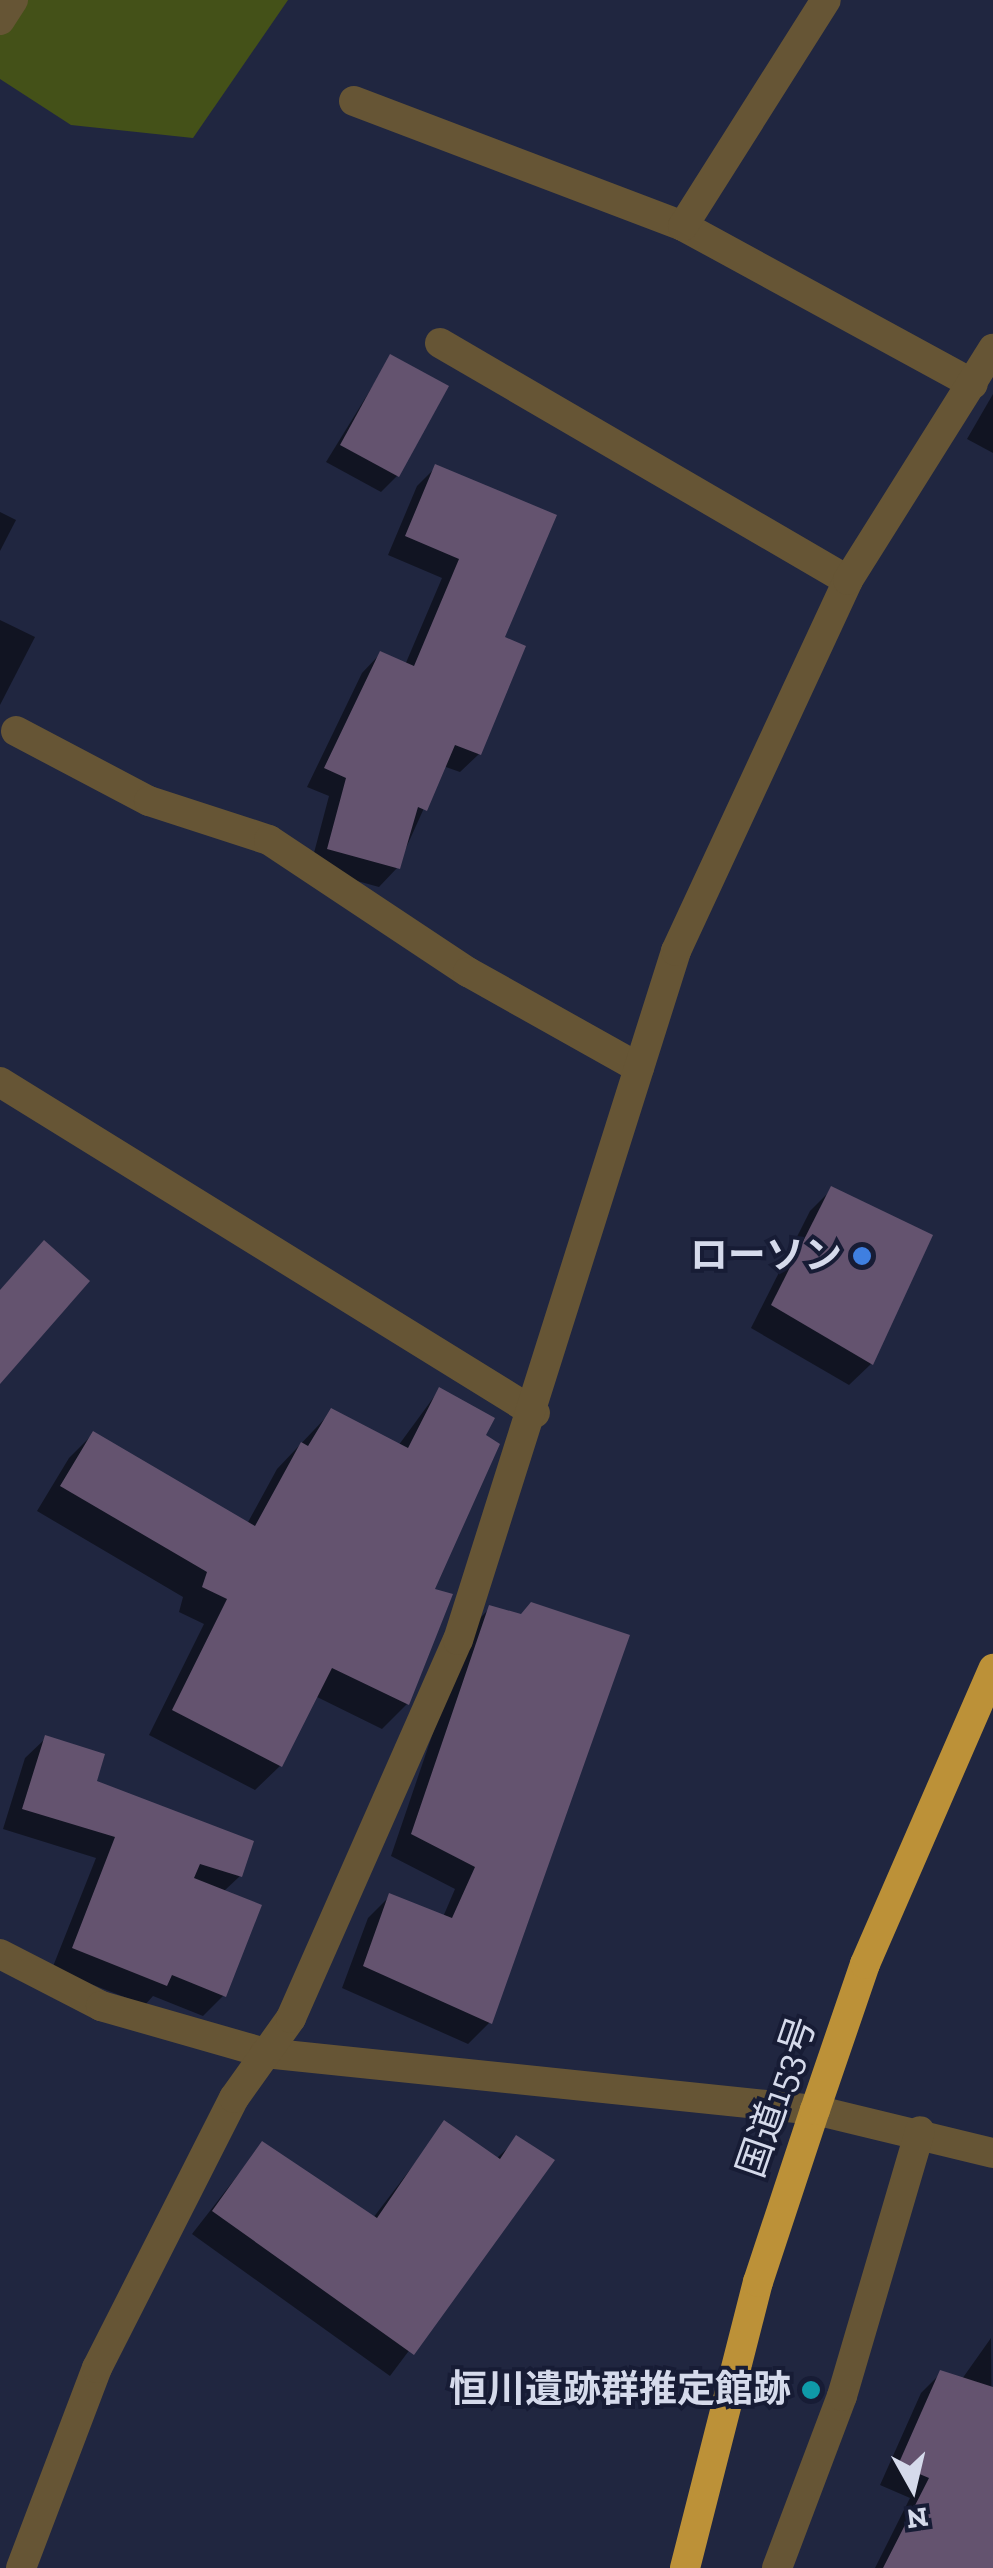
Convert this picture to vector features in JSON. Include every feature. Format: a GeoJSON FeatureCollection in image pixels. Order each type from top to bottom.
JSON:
{"type":"FeatureCollection","features":[{"type":"Feature","properties":{"kind":"highway","name":"国道153号"},"geometry":{"type":"LineString","coordinates":[[685,2568],[758,2282],[814,2110],[865,1964],[993,1669]]}},
{"type":"Feature","properties":{"kind":"street"},"geometry":{"type":"LineString","coordinates":[[0,20],[12,0]]}},
{"type":"Feature","properties":{"kind":"street"},"geometry":{"type":"LineString","coordinates":[[683,226],[826,0]]}},
{"type":"Feature","properties":{"kind":"street"},"geometry":{"type":"LineString","coordinates":[[354,101],[683,226],[972,384]]}},
{"type":"Feature","properties":{"kind":"street"},"geometry":{"type":"LineString","coordinates":[[440,343],[848,580]]}},
{"type":"Feature","properties":{"kind":"street"},"geometry":{"type":"LineString","coordinates":[[21,2568],[97,2368],[265,2053],[291,2018],[458,1640],[535,1413],[676,950],[848,580],[993,348]]}},
{"type":"Feature","properties":{"kind":"street"},"geometry":{"type":"LineString","coordinates":[[16,731],[149,801],[268,840],[468,972],[639,1068]]}},
{"type":"Feature","properties":{"kind":"street"},"geometry":{"type":"LineString","coordinates":[[0,1082],[535,1413]]}},
{"type":"Feature","properties":{"kind":"street"},"geometry":{"type":"LineString","coordinates":[[0,1954],[101,2006],[265,2053],[814,2110],[920,2131],[993,2152]]}},
{"type":"Feature","properties":{"kind":"street"},"geometry":{"type":"LineString","coordinates":[[777,2568],[842,2396],[920,2131]]}},
{"type":"Feature","properties":{"kind":"green space"},"geometry":{"type":"Polygon","coordinates":[[[0,0],[288,0],[193,138],[71,125],[0,79],[0,0]]]}},
{"type":"Feature","properties":{"kind":"building"},"geometry":{"type":"Polygon","coordinates":[[[390,354],[449,386],[399,477],[340,445],[390,354]]]}},
{"type":"Feature","properties":{"kind":"building"},"geometry":{"type":"Polygon","coordinates":[[[435,464],[557,515],[505,637],[526,646],[481,755],[455,745],[427,811],[418,807],[400,869],[327,849],[346,778],[324,768],[380,651],[414,666],[459,559],[405,536],[435,464]]]}},
{"type":"Feature","properties":{"kind":"building"},"geometry":{"type":"Polygon","coordinates":[[[831,1186],[933,1235],[873,1365],[771,1305],[831,1186]]]}},
{"type":"Feature","properties":{"kind":"building"},"geometry":{"type":"Polygon","coordinates":[[[44,1240],[90,1281],[0,1384],[0,1290],[44,1240]]]}},
{"type":"Feature","properties":{"kind":"building"},"geometry":{"type":"Polygon","coordinates":[[[439,1387],[495,1418],[486,1435],[500,1444],[435,1589],[453,1594],[409,1705],[332,1668],[282,1767],[172,1710],[227,1599],[202,1587],[207,1572],[60,1486],[93,1431],[255,1526],[301,1442],[308,1446],[331,1408],[408,1448],[439,1387]]]}},
{"type":"Feature","properties":{"kind":"building"},"geometry":{"type":"Polygon","coordinates":[[[531,1602],[630,1635],[492,2024],[363,1966],[389,1893],[452,1918],[475,1867],[411,1834],[489,1605],[521,1614],[531,1602]]]}},
{"type":"Feature","properties":{"kind":"building"},"geometry":{"type":"Polygon","coordinates":[[[45,1735],[105,1754],[97,1781],[254,1841],[242,1877],[200,1864],[194,1878],[262,1905],[226,1997],[172,1975],[167,1986],[72,1948],[115,1837],[22,1809],[45,1735]]]}},
{"type":"Feature","properties":{"kind":"building"},"geometry":{"type":"Polygon","coordinates":[[[444,2120],[500,2159],[516,2135],[555,2160],[414,2355],[212,2211],[262,2141],[377,2218],[444,2120]]]}},
{"type":"Feature","properties":{"kind":"building"},"geometry":{"type":"Polygon","coordinates":[[[940,2370],[993,2387],[993,2568],[883,2568],[929,2478],[898,2465],[940,2370]]]}},
{"type":"Feature","properties":{"kind":"place","name":"ローソン"},"geometry":{"type":"Point","coordinates":[862,1256]}},
{"type":"Feature","properties":{"kind":"place","name":"恒川遺跡群推定館跡"},"geometry":{"type":"Point","coordinates":[811,2390]}}]}
